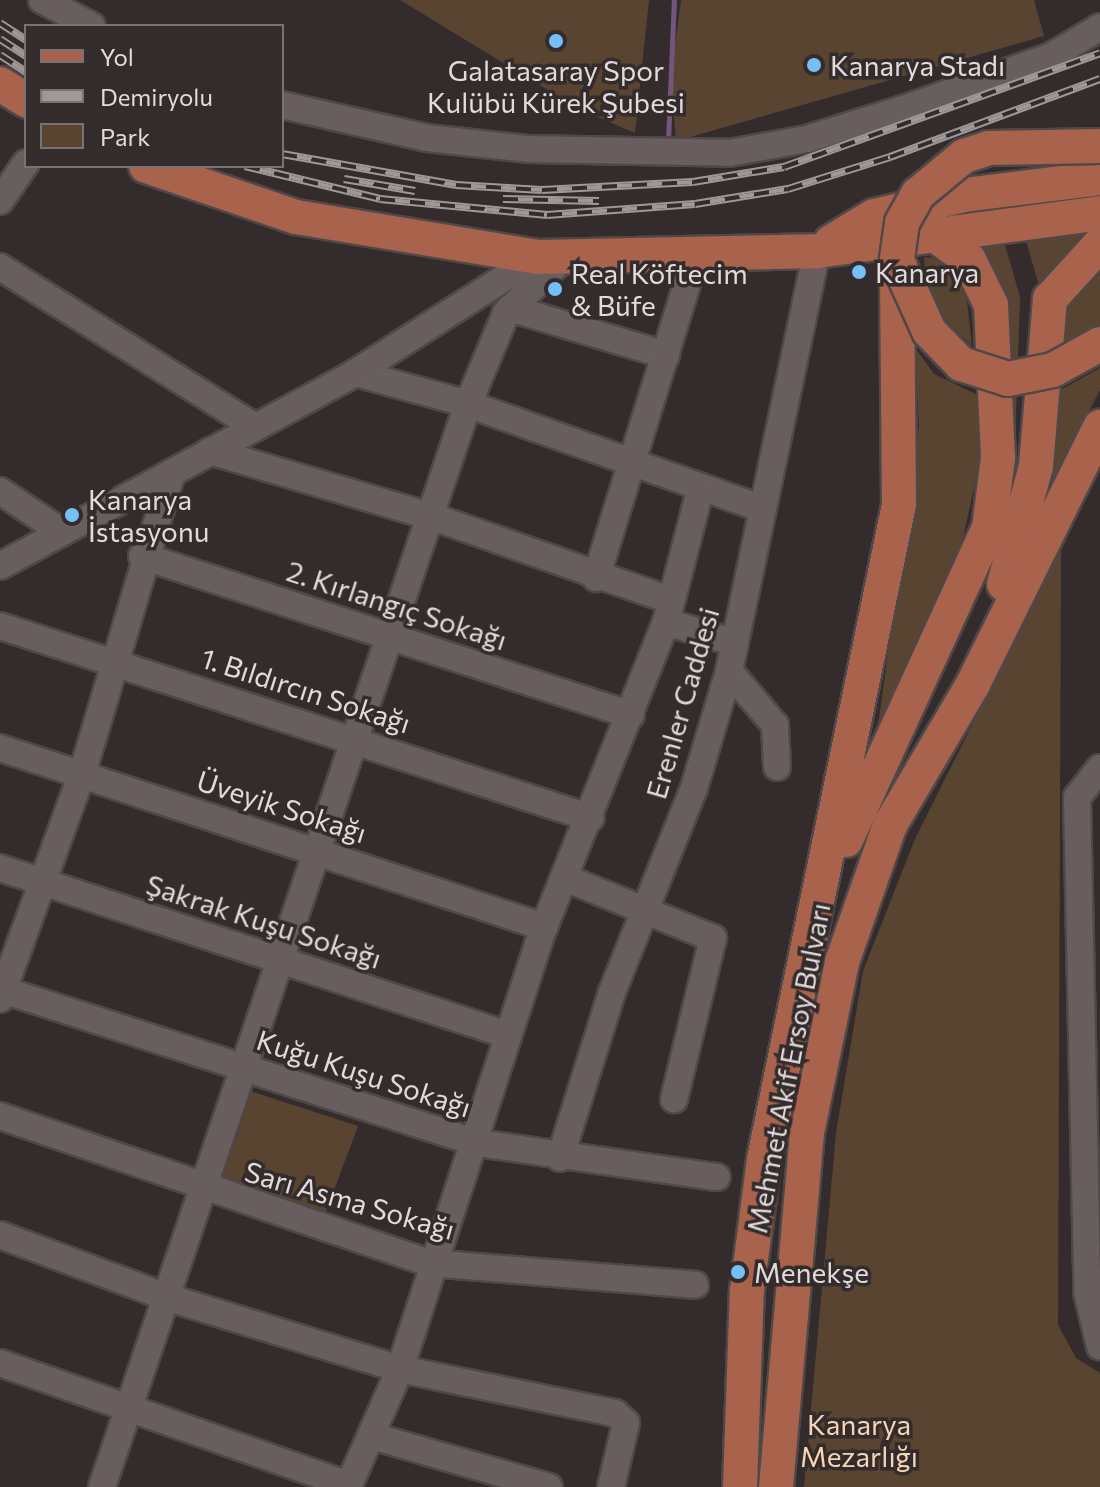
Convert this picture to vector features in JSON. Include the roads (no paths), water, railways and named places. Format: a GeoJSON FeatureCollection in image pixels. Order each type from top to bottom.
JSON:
{"type":"FeatureCollection","features":[{"type":"Feature","properties":{"kind":"main road"},"geometry":{"type":"LineString","coordinates":[[0,84],[24,99]]}},
{"type":"Feature","properties":{"kind":"main road"},"geometry":{"type":"LineString","coordinates":[[824,888],[899,504],[897,260],[902,223],[918,194],[964,156],[989,148],[1100,146]]}},
{"type":"Feature","properties":{"kind":"main road"},"geometry":{"type":"LineString","coordinates":[[152,168],[296,217],[497,267],[552,256],[817,251],[931,232],[1100,213]]}},
{"type":"Feature","properties":{"kind":"main road"},"geometry":{"type":"LineString","coordinates":[[817,251],[874,216],[964,195],[1100,178]]}},
{"type":"Feature","properties":{"kind":"main road"},"geometry":{"type":"LineString","coordinates":[[824,888],[989,528],[998,458],[991,305],[969,260],[931,232]]}},
{"type":"Feature","properties":{"kind":"main road"},"geometry":{"type":"LineString","coordinates":[[973,684],[1036,466],[1050,299],[1100,244]]}},
{"type":"Feature","properties":{"kind":"main road"},"geometry":{"type":"LineString","coordinates":[[897,260],[929,331],[961,364],[1008,379],[1053,370],[1100,344]]}},
{"type":"Feature","properties":{"kind":"main road"},"geometry":{"type":"LineString","coordinates":[[973,684],[1100,427]]}},
{"type":"Feature","properties":{"kind":"main road","name":"Mehmet Akif Ersoy Bulvarı"},"geometry":{"type":"LineString","coordinates":[[776,1487],[807,1133],[842,962],[890,825],[973,684]]}},
{"type":"Feature","properties":{"kind":"main road","name":"Mehmet Akif Ersoy Bulvarı"},"geometry":{"type":"LineString","coordinates":[[740,1487],[747,1290],[764,1159],[824,888]]}},
{"type":"Feature","properties":{"kind":"street"},"geometry":{"type":"LineString","coordinates":[[42,0],[88,24]]}},
{"type":"Feature","properties":{"kind":"street"},"geometry":{"type":"LineString","coordinates":[[284,105],[427,138],[644,153],[729,153],[807,139],[1052,56],[1100,27]]}},
{"type":"Feature","properties":{"kind":"street"},"geometry":{"type":"LineString","coordinates":[[0,201],[24,166]]}},
{"type":"Feature","properties":{"kind":"street","name":"Erenler Caddesi"},"geometry":{"type":"LineString","coordinates":[[560,1158],[645,910],[694,788],[729,671],[817,251]]}},
{"type":"Feature","properties":{"kind":"street"},"geometry":{"type":"LineString","coordinates":[[596,578],[697,252]]}},
{"type":"Feature","properties":{"kind":"street"},"geometry":{"type":"LineString","coordinates":[[102,1487],[169,1298],[278,959],[468,404],[510,308],[552,256]]}},
{"type":"Feature","properties":{"kind":"street"},"geometry":{"type":"LineString","coordinates":[[0,267],[255,427]]}},
{"type":"Feature","properties":{"kind":"street"},"geometry":{"type":"LineString","coordinates":[[0,566],[355,373],[497,267]]}},
{"type":"Feature","properties":{"kind":"street"},"geometry":{"type":"LineString","coordinates":[[510,308],[666,355]]}},
{"type":"Feature","properties":{"kind":"street"},"geometry":{"type":"LineString","coordinates":[[355,373],[468,404],[700,491],[763,509]]}},
{"type":"Feature","properties":{"kind":"street"},"geometry":{"type":"LineString","coordinates":[[210,451],[430,516],[596,578],[735,643]]}},
{"type":"Feature","properties":{"kind":"street"},"geometry":{"type":"LineString","coordinates":[[1,993],[82,774],[142,556],[172,472]]}},
{"type":"Feature","properties":{"kind":"street"},"geometry":{"type":"LineString","coordinates":[[0,491],[62,532]]}},
{"type":"Feature","properties":{"kind":"street"},"geometry":{"type":"LineString","coordinates":[[0,1363],[128,1411],[349,1486],[400,1369],[430,1263],[477,1143],[544,927],[591,818],[668,611],[700,491]]}},
{"type":"Feature","properties":{"kind":"street","name":"2. Kırlangıç Sokağı"},"geometry":{"type":"LineString","coordinates":[[142,556],[631,715]]}},
{"type":"Feature","properties":{"kind":"street","name":"1. Bıldırcın Sokağı"},"geometry":{"type":"LineString","coordinates":[[0,626],[354,738],[591,818]]}},
{"type":"Feature","properties":{"kind":"street"},"geometry":{"type":"LineString","coordinates":[[729,671],[775,725],[777,767]]}},
{"type":"Feature","properties":{"kind":"street","name":"Üveyik Sokağı"},"geometry":{"type":"LineString","coordinates":[[0,748],[544,927]]}},
{"type":"Feature","properties":{"kind":"street"},"geometry":{"type":"LineString","coordinates":[[1100,768],[1077,797],[1087,1292],[1100,1346]]}},
{"type":"Feature","properties":{"kind":"street","name":"Şakrak Kuşu Sokağı"},"geometry":{"type":"LineString","coordinates":[[0,868],[508,1035]]}},
{"type":"Feature","properties":{"kind":"street"},"geometry":{"type":"LineString","coordinates":[[565,878],[713,938],[674,1099]]}},
{"type":"Feature","properties":{"kind":"street","name":"Kuğu Kuşu Sokağı"},"geometry":{"type":"LineString","coordinates":[[1,993],[477,1143],[560,1158],[717,1177]]}},
{"type":"Feature","properties":{"kind":"street","name":"Sarı Asma Sokağı"},"geometry":{"type":"LineString","coordinates":[[0,1116],[204,1190],[430,1263],[695,1285]]}},
{"type":"Feature","properties":{"kind":"street"},"geometry":{"type":"LineString","coordinates":[[0,1235],[169,1298],[400,1369],[615,1413],[626,1423],[611,1487]]}},
{"type":"Feature","properties":{"kind":"street"},"geometry":{"type":"LineString","coordinates":[[372,1436],[549,1487]]}},
{"type":"Feature","properties":{"kind":"waterway"},"geometry":{"type":"LineString","coordinates":[[668,141],[674,0]]}},
{"type":"Feature","properties":{"kind":"railway"},"geometry":{"type":"LineString","coordinates":[[0,23],[24,39]]}},
{"type":"Feature","properties":{"kind":"railway"},"geometry":{"type":"LineString","coordinates":[[0,39],[24,55]]}},
{"type":"Feature","properties":{"kind":"railway"},"geometry":{"type":"LineString","coordinates":[[284,154],[456,185],[542,190],[693,182],[784,167],[1100,53]]}},
{"type":"Feature","properties":{"kind":"railway"},"geometry":{"type":"LineString","coordinates":[[0,55],[24,71]]}},
{"type":"Feature","properties":{"kind":"railway"},"geometry":{"type":"LineString","coordinates":[[253,168],[380,199],[547,215],[695,204],[788,189],[890,157],[1100,79]]}},
{"type":"Feature","properties":{"kind":"railway"},"geometry":{"type":"LineString","coordinates":[[344,179],[415,191]]}},
{"type":"Feature","properties":{"kind":"railway"},"geometry":{"type":"LineString","coordinates":[[503,199],[599,201]]}},
{"type":"Feature","properties":{"kind":"place","name":"Galatasaray Spor Kulübü Kürek Şubesi"},"geometry":{"type":"Point","coordinates":[556,41]}},
{"type":"Feature","properties":{"kind":"place","name":"Kanarya Stadı"},"geometry":{"type":"Point","coordinates":[814,65]}},
{"type":"Feature","properties":{"kind":"place","name":"Kanarya"},"geometry":{"type":"Point","coordinates":[859,272]}},
{"type":"Feature","properties":{"kind":"place","name":"Real Köftecim & Büfe"},"geometry":{"type":"Point","coordinates":[555,289]}},
{"type":"Feature","properties":{"kind":"place","name":"Kanarya İstasyonu"},"geometry":{"type":"Point","coordinates":[72,515]}},
{"type":"Feature","properties":{"kind":"place","name":"Menekşe"},"geometry":{"type":"Point","coordinates":[738,1272]}},
{"type":"Feature","properties":{"kind":"park label","name":"Kanarya Mezarlığı"},"geometry":{"type":"Point","coordinates":[859,1440]}}]}
